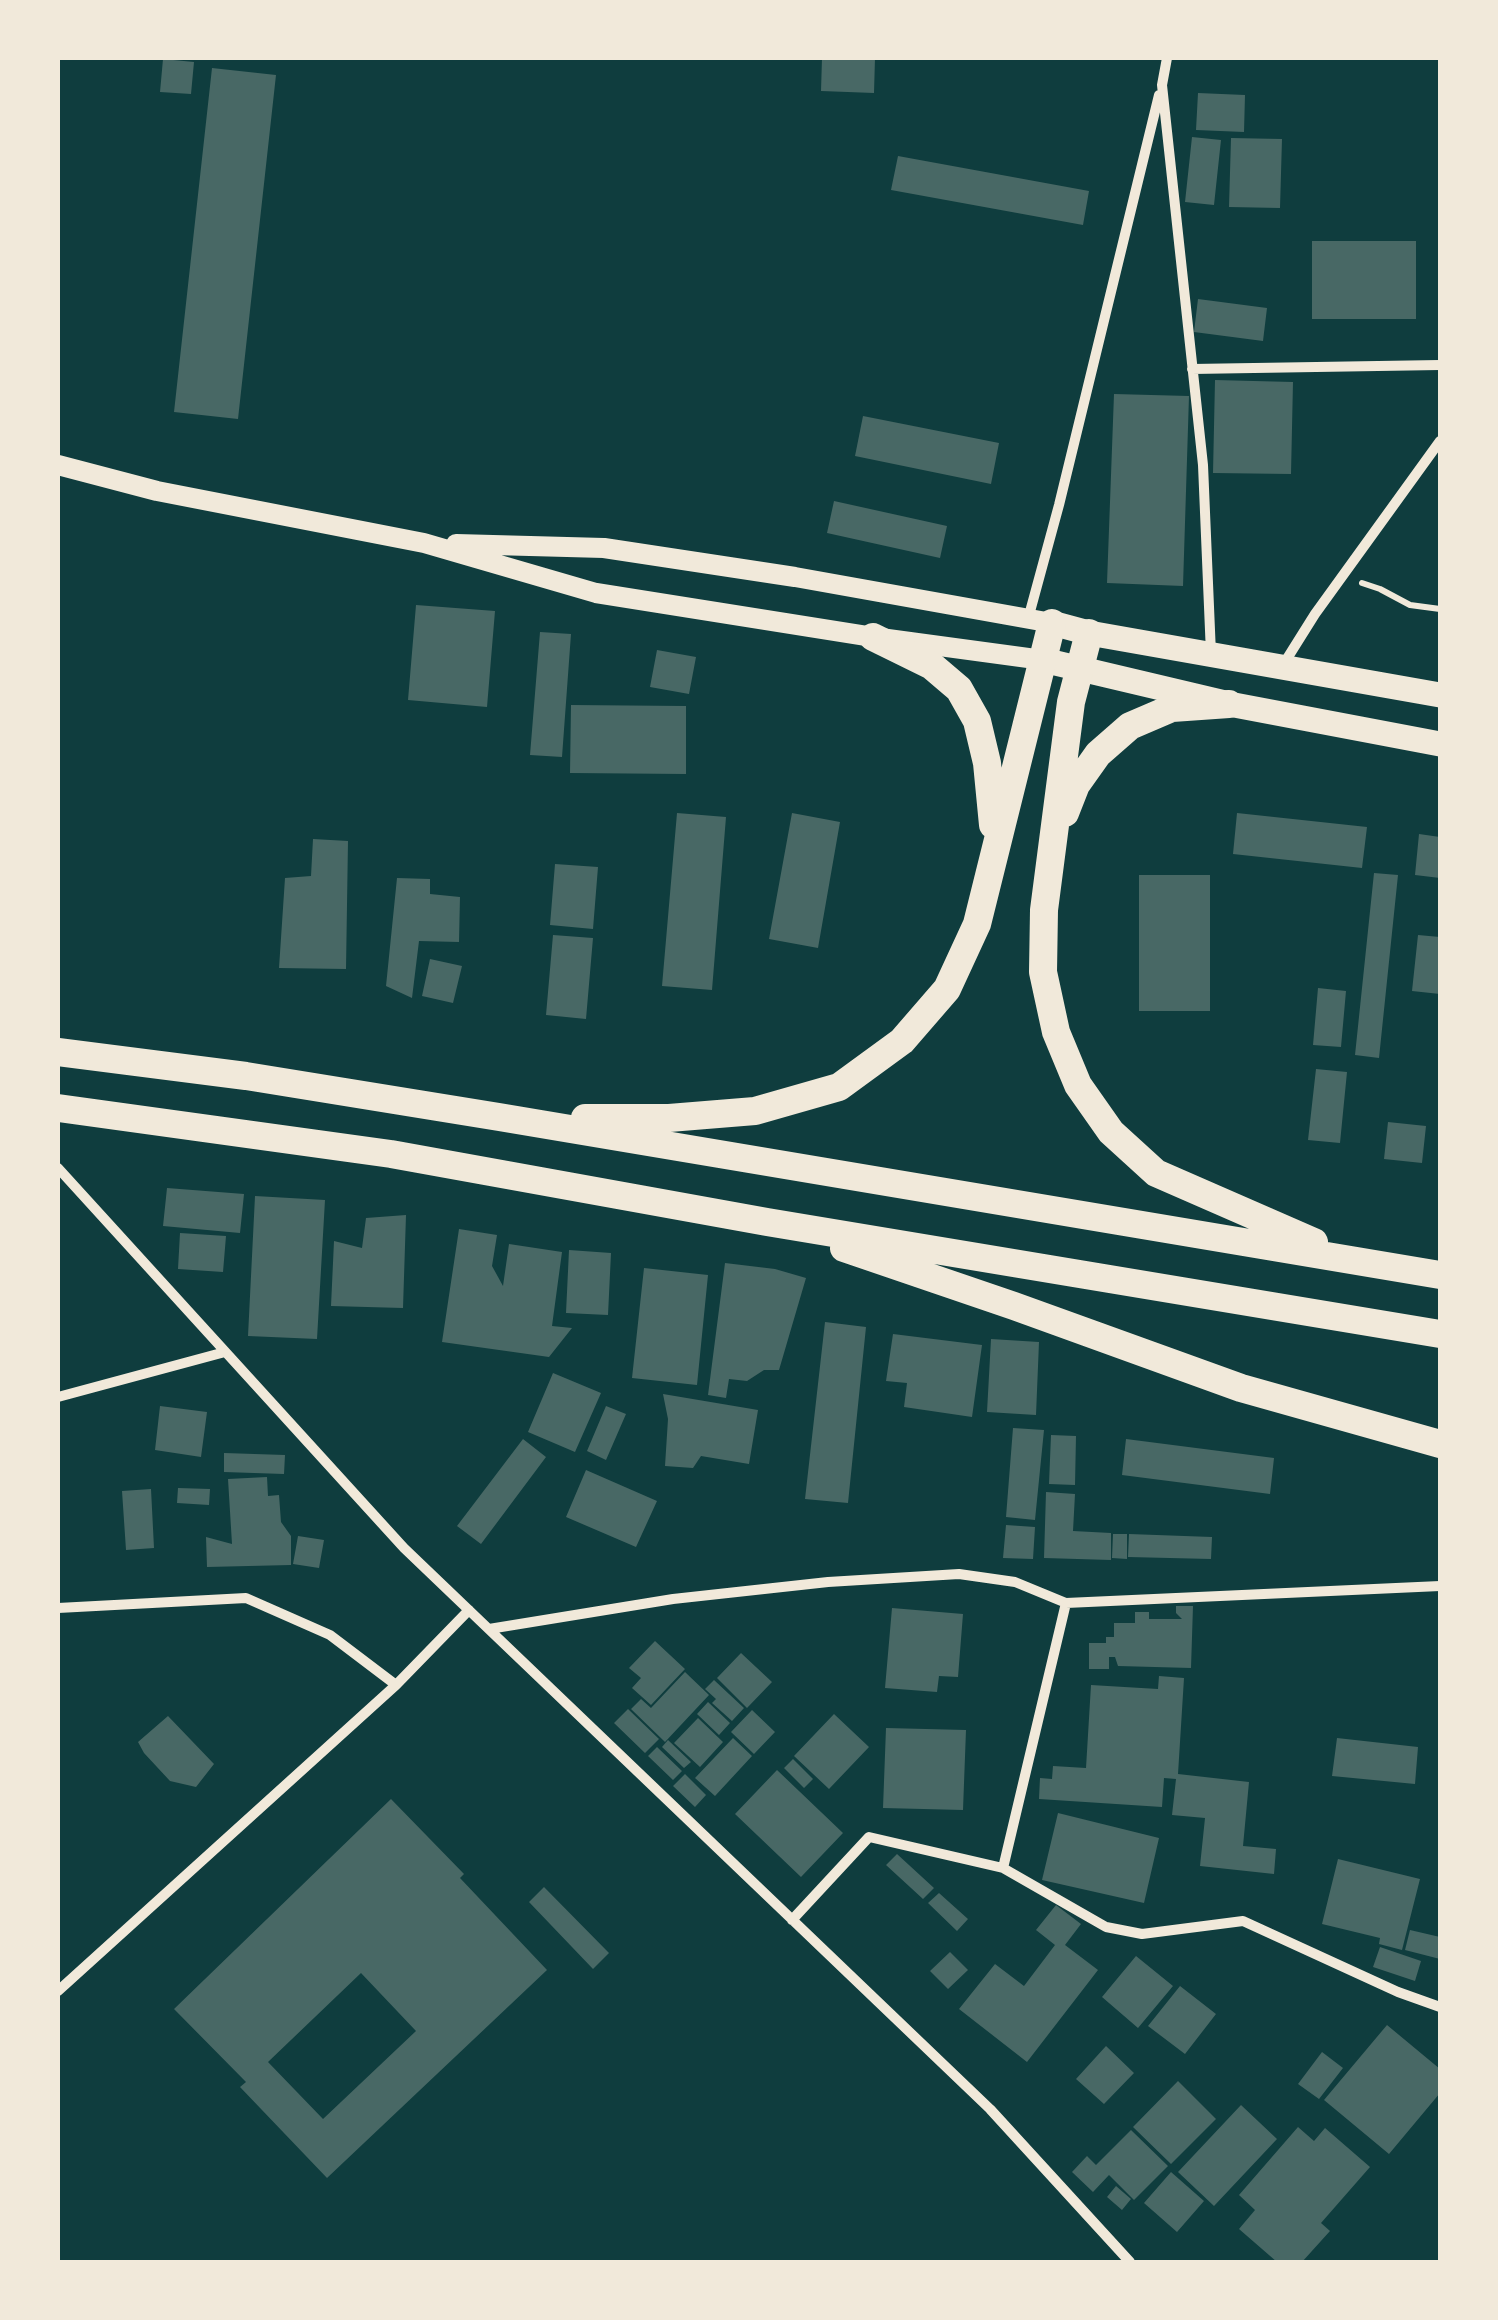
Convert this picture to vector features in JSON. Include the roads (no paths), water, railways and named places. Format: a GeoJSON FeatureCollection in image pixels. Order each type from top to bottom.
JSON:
{"type":"FeatureCollection","features":[{"type":"Feature","properties":{"kind":"highway"},"geometry":{"type":"LineString","coordinates":[[498,1116],[669,1118],[754,1110],[839,1088],[902,1041],[947,989],[977,924],[1043,660],[1040,621]]}},
{"type":"Feature","properties":{"kind":"highway"},"geometry":{"type":"LineString","coordinates":[[1089,632],[1071,702],[1044,910],[1043,972],[1056,1032],[1078,1085],[1111,1132],[1156,1172],[1357,1261]]}},
{"type":"Feature","properties":{"kind":"highway"},"geometry":{"type":"LineString","coordinates":[[873,637],[932,666],[959,689],[977,721],[996,846]]}},
{"type":"Feature","properties":{"kind":"highway"},"geometry":{"type":"LineString","coordinates":[[1051,846],[1076,784],[1098,754],[1130,726],[1172,708],[1229,704]]}},
{"type":"Feature","properties":{"kind":"highway"},"geometry":{"type":"LineString","coordinates":[[58,1052],[246,1076],[498,1116],[1440,1274]]}},
{"type":"Feature","properties":{"kind":"highway"},"geometry":{"type":"LineString","coordinates":[[58,1108],[391,1154],[767,1222],[1440,1334]]}},
{"type":"Feature","properties":{"kind":"highway"},"geometry":{"type":"LineString","coordinates":[[767,1222],[1240,1388],[1440,1444]]}},
{"type":"Feature","properties":{"kind":"main road"},"geometry":{"type":"LineString","coordinates":[[58,465],[157,491],[424,542],[596,593],[1043,660],[1229,704],[1440,744]]}},
{"type":"Feature","properties":{"kind":"main road"},"geometry":{"type":"LineString","coordinates":[[424,542],[604,548],[795,576],[1440,695]]}},
{"type":"Feature","properties":{"kind":"street"},"geometry":{"type":"LineString","coordinates":[[1040,621],[1059,505],[1166,58]]}},
{"type":"Feature","properties":{"kind":"street"},"geometry":{"type":"LineString","coordinates":[[1162,85],[1203,465],[1211,654]]}},
{"type":"Feature","properties":{"kind":"street"},"geometry":{"type":"LineString","coordinates":[[1192,369],[1440,365]]}},
{"type":"Feature","properties":{"kind":"street"},"geometry":{"type":"LineString","coordinates":[[1283,666],[1440,441]]}},
{"type":"Feature","properties":{"kind":"street"},"geometry":{"type":"LineString","coordinates":[[58,1168],[404,1548],[990,2109],[1130,2262]]}},
{"type":"Feature","properties":{"kind":"street"},"geometry":{"type":"LineString","coordinates":[[58,1396],[225,1352]]}},
{"type":"Feature","properties":{"kind":"street"},"geometry":{"type":"LineString","coordinates":[[489,1629],[673,1600],[828,1582],[959,1574],[1015,1582],[1066,1603],[1440,1586]]}},
{"type":"Feature","properties":{"kind":"street"},"geometry":{"type":"LineString","coordinates":[[58,1608],[246,1598],[334,1637],[396,1684]]}},
{"type":"Feature","properties":{"kind":"street"},"geometry":{"type":"LineString","coordinates":[[1004,1868],[1066,1603]]}},
{"type":"Feature","properties":{"kind":"street"},"geometry":{"type":"LineString","coordinates":[[58,1989],[396,1684],[469,1610]]}},
{"type":"Feature","properties":{"kind":"street"},"geometry":{"type":"LineString","coordinates":[[792,1920],[874,1836],[1004,1868],[1106,1926],[1142,1934],[1243,1921],[1398,1992],[1440,2007]]}}]}
